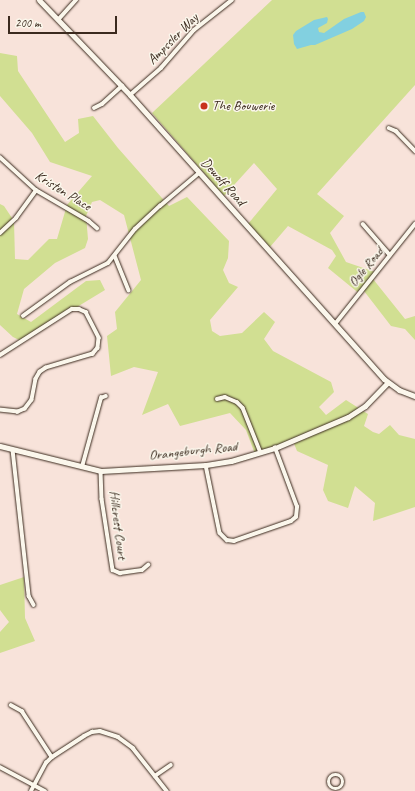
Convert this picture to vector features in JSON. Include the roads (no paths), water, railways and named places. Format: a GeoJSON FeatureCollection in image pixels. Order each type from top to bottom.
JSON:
{"type":"FeatureCollection","features":[{"type":"Feature","properties":{"kind":"main road","name":"Dewolf Road"},"geometry":{"type":"LineString","coordinates":[[39,0],[122,86],[387,383]]}},
{"type":"Feature","properties":{"kind":"main road"},"geometry":{"type":"LineString","coordinates":[[387,383],[399,390],[415,396]]}},
{"type":"Feature","properties":{"kind":"main road","name":"Orangeburgh Road"},"geometry":{"type":"LineString","coordinates":[[0,446],[101,471],[206,465],[231,461],[275,448],[348,417],[365,406],[387,383]]}},
{"type":"Feature","properties":{"kind":"street"},"geometry":{"type":"LineString","coordinates":[[58,20],[76,0]]}},
{"type":"Feature","properties":{"kind":"street","name":"Ampssler Way"},"geometry":{"type":"LineString","coordinates":[[130,95],[161,68],[194,30],[224,8],[232,0]]}},
{"type":"Feature","properties":{"kind":"street"},"geometry":{"type":"LineString","coordinates":[[94,108],[102,104],[122,86]]}},
{"type":"Feature","properties":{"kind":"street"},"geometry":{"type":"LineString","coordinates":[[389,128],[396,131],[415,151]]}},
{"type":"Feature","properties":{"kind":"street","name":"Kristen Place"},"geometry":{"type":"LineString","coordinates":[[0,157],[36,190],[89,221],[97,228]]}},
{"type":"Feature","properties":{"kind":"street"},"geometry":{"type":"LineString","coordinates":[[22,316],[70,282],[108,263],[135,229],[199,173]]}},
{"type":"Feature","properties":{"kind":"street"},"geometry":{"type":"LineString","coordinates":[[0,234],[16,218],[36,190]]}},
{"type":"Feature","properties":{"kind":"street"},"geometry":{"type":"LineString","coordinates":[[363,224],[390,255]]}},
{"type":"Feature","properties":{"kind":"street","name":"Ogle Road"},"geometry":{"type":"LineString","coordinates":[[335,324],[415,224]]}},
{"type":"Feature","properties":{"kind":"street"},"geometry":{"type":"LineString","coordinates":[[115,256],[129,290]]}},
{"type":"Feature","properties":{"kind":"street"},"geometry":{"type":"LineString","coordinates":[[0,355],[72,309],[79,309],[86,312],[100,341],[98,348],[93,354],[46,368],[38,375],[32,400],[28,407],[18,412],[0,410]]}},
{"type":"Feature","properties":{"kind":"street"},"geometry":{"type":"LineString","coordinates":[[82,467],[101,398],[106,396]]}},
{"type":"Feature","properties":{"kind":"street"},"geometry":{"type":"LineString","coordinates":[[217,399],[225,397],[237,402],[243,408],[261,453]]}},
{"type":"Feature","properties":{"kind":"street"},"geometry":{"type":"LineString","coordinates":[[206,465],[220,533],[224,539],[234,541],[291,521],[296,517],[297,507],[275,448]]}},
{"type":"Feature","properties":{"kind":"street"},"geometry":{"type":"LineString","coordinates":[[13,450],[28,596],[34,605]]}},
{"type":"Feature","properties":{"kind":"street","name":"Hillcrest Court"},"geometry":{"type":"LineString","coordinates":[[101,471],[102,499],[113,570],[120,573],[142,570],[148,565]]}},
{"type":"Feature","properties":{"kind":"street"},"geometry":{"type":"LineString","coordinates":[[11,705],[22,711],[52,757]]}},
{"type":"Feature","properties":{"kind":"street"},"geometry":{"type":"LineString","coordinates":[[31,791],[46,763],[52,757],[88,734],[100,731],[109,733],[128,743],[139,754],[167,791]]}},
{"type":"Feature","properties":{"kind":"street"},"geometry":{"type":"LineString","coordinates":[[155,776],[171,765]]}},
{"type":"Feature","properties":{"kind":"street"},"geometry":{"type":"LineString","coordinates":[[0,767],[45,791]]}},
{"type":"Feature","properties":{"kind":"street"},"geometry":{"type":"LineString","coordinates":[[328,791],[331,787]]}},
{"type":"Feature","properties":{"kind":"water"},"geometry":{"type":"Polygon","coordinates":[[[364,12],[366,17],[364,21],[352,29],[315,45],[297,49],[294,44],[293,35],[296,31],[314,20],[327,17],[327,23],[318,28],[319,32],[324,33],[344,19],[364,12]]]}},
{"type":"Feature","properties":{"kind":"place","name":"The Bouwerie"},"geometry":{"type":"Point","coordinates":[204,106]}}]}
